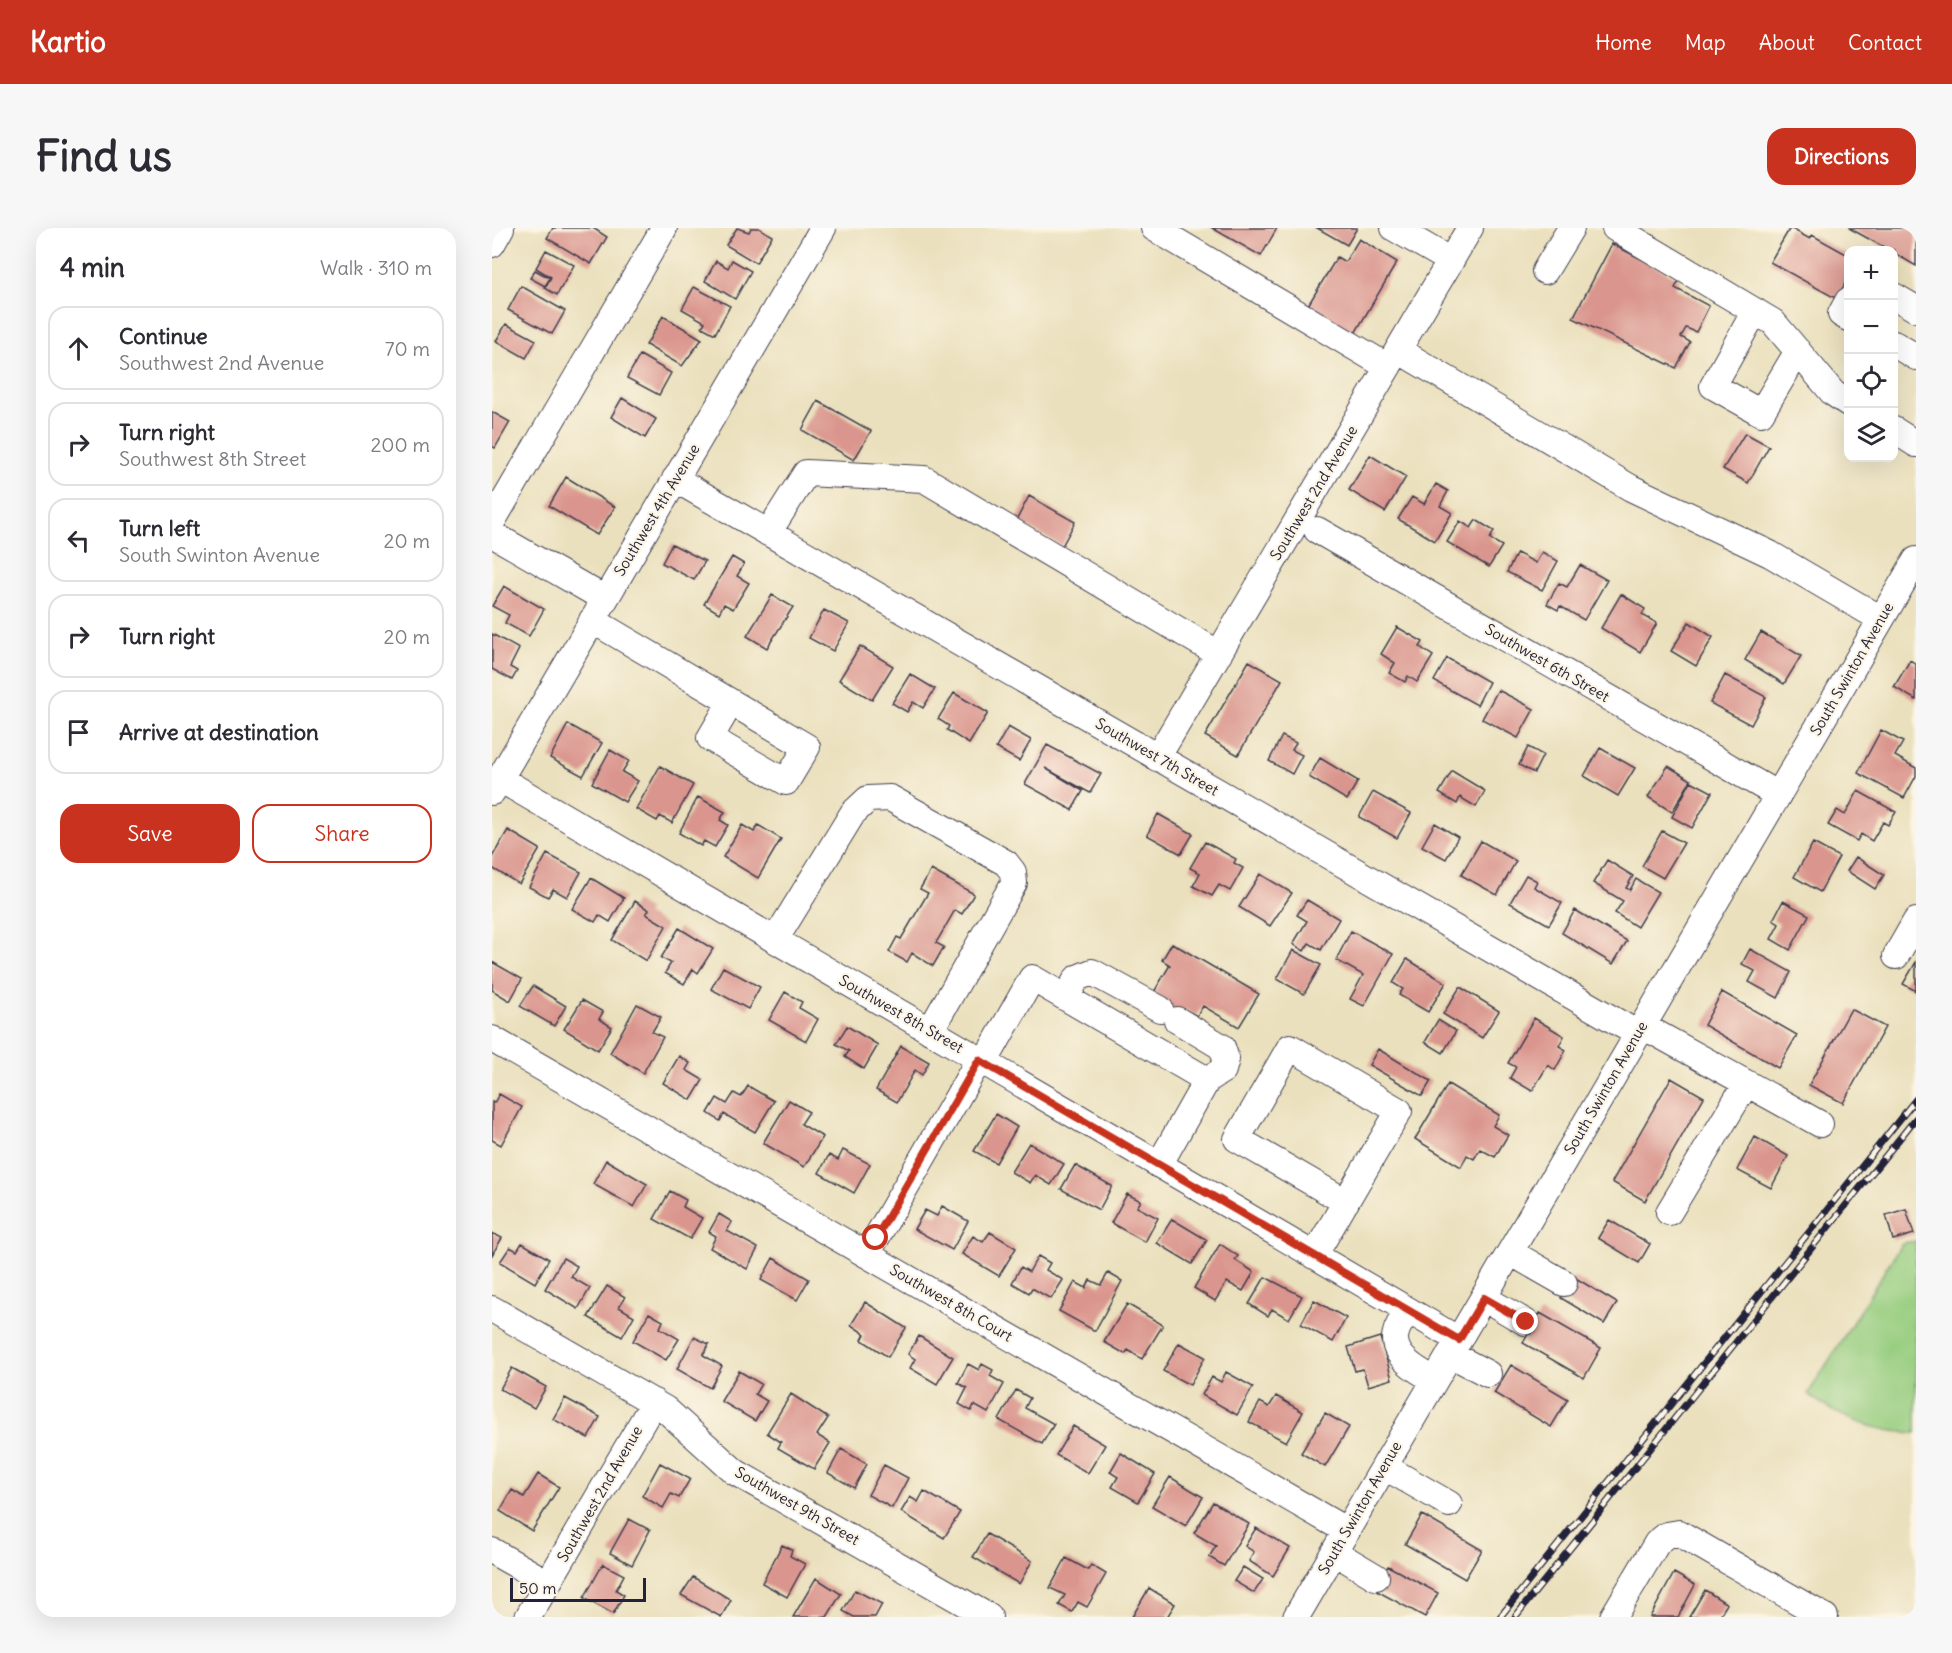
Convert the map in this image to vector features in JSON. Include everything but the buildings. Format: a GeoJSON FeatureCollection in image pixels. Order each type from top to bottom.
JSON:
{"type":"FeatureCollection","features":[{"type":"Feature","properties":{"kind":"street"},"geometry":{"type":"LineString","coordinates":[[492,244],[501,228]]}},
{"type":"Feature","properties":{"kind":"street"},"geometry":{"type":"LineString","coordinates":[[492,522],[664,228]]}},
{"type":"Feature","properties":{"kind":"street","name":"Southwest 4th Avenue"},"geometry":{"type":"LineString","coordinates":[[496,785],[823,228]]}},
{"type":"Feature","properties":{"kind":"street"},"geometry":{"type":"LineString","coordinates":[[1154,228],[1631,488],[1770,555],[1881,619]]}},
{"type":"Feature","properties":{"kind":"street"},"geometry":{"type":"LineString","coordinates":[[1394,228],[1451,261]]}},
{"type":"Feature","properties":{"kind":"street","name":"Southwest 2nd Avenue"},"geometry":{"type":"LineString","coordinates":[[1157,758],[1470,228]]}},
{"type":"Feature","properties":{"kind":"street"},"geometry":{"type":"LineString","coordinates":[[1545,271],[1570,228]]}},
{"type":"Feature","properties":{"kind":"street"},"geometry":{"type":"LineString","coordinates":[[1614,228],[1773,321],[1833,393],[1844,400]]}},
{"type":"Feature","properties":{"kind":"street"},"geometry":{"type":"LineString","coordinates":[[1898,299],[1916,309]]}},
{"type":"Feature","properties":{"kind":"street"},"geometry":{"type":"LineString","coordinates":[[1755,311],[1713,386],[1761,413],[1798,351]]}},
{"type":"Feature","properties":{"kind":"street"},"geometry":{"type":"LineString","coordinates":[[1898,347],[1916,357]]}},
{"type":"Feature","properties":{"kind":"street"},"geometry":{"type":"LineString","coordinates":[[1898,433],[1916,444]]}},
{"type":"Feature","properties":{"kind":"street"},"geometry":{"type":"LineString","coordinates":[[768,533],[806,473],[924,479],[1219,654]]}},
{"type":"Feature","properties":{"kind":"street","name":"Southwest 7th Street"},"geometry":{"type":"LineString","coordinates":[[675,480],[1157,758],[1641,1030],[1820,1124]]}},
{"type":"Feature","properties":{"kind":"street","name":"Southwest 6th Street"},"geometry":{"type":"LineString","coordinates":[[1317,530],[1778,795]]}},
{"type":"Feature","properties":{"kind":"street"},"geometry":{"type":"LineString","coordinates":[[492,534],[731,702]]}},
{"type":"Feature","properties":{"kind":"street","name":"South Swinton Avenue"},"geometry":{"type":"LineString","coordinates":[[1296,1617],[1881,619],[1908,592],[1916,560]]}},
{"type":"Feature","properties":{"kind":"street","name":"Southwest 8th Street"},"geometry":{"type":"LineString","coordinates":[[496,785],[775,940],[1409,1312],[1488,1374]]}},
{"type":"Feature","properties":{"kind":"street"},"geometry":{"type":"LineString","coordinates":[[775,940],[853,813],[868,799],[890,798],[1006,863],[1013,872],[1014,883],[930,1031]]}},
{"type":"Feature","properties":{"kind":"street"},"geometry":{"type":"LineString","coordinates":[[1896,956],[1916,921]]}},
{"type":"Feature","properties":{"kind":"street"},"geometry":{"type":"LineString","coordinates":[[1066,998],[1077,978],[1092,972],[1222,1047],[1225,1053],[1223,1070],[1207,1080],[1159,1165]]}},
{"type":"Feature","properties":{"kind":"street"},"geometry":{"type":"LineString","coordinates":[[867,1254],[1032,978],[1207,1080]]}},
{"type":"Feature","properties":{"kind":"street","name":"Southwest 8th Court"},"geometry":{"type":"LineString","coordinates":[[492,1039],[867,1254],[1341,1541],[1376,1577]]}},
{"type":"Feature","properties":{"kind":"street"},"geometry":{"type":"LineString","coordinates":[[1314,1256],[1346,1202],[1399,1111],[1290,1047],[1237,1139],[1346,1202]]}},
{"type":"Feature","properties":{"kind":"street"},"geometry":{"type":"LineString","coordinates":[[1669,1212],[1746,1084]]}},
{"type":"Feature","properties":{"kind":"street"},"geometry":{"type":"LineString","coordinates":[[1510,1252],[1564,1283]]}},
{"type":"Feature","properties":{"kind":"street"},"geometry":{"type":"LineString","coordinates":[[1484,1298],[1526,1322]]}},
{"type":"Feature","properties":{"kind":"street","name":"Southwest 9th Street"},"geometry":{"type":"LineString","coordinates":[[492,1309],[665,1409],[735,1472],[989,1617]]}},
{"type":"Feature","properties":{"kind":"street"},"geometry":{"type":"LineString","coordinates":[[1409,1312],[1397,1328],[1396,1348],[1408,1365],[1436,1380]]}},
{"type":"Feature","properties":{"kind":"street","name":"Southwest 2nd Avenue"},"geometry":{"type":"LineString","coordinates":[[528,1617],[654,1402]]}},
{"type":"Feature","properties":{"kind":"street"},"geometry":{"type":"LineString","coordinates":[[1384,1467],[1449,1504]]}},
{"type":"Feature","properties":{"kind":"street"},"geometry":{"type":"LineString","coordinates":[[1613,1617],[1657,1543],[1667,1535],[1679,1533],[1825,1617]]}},
{"type":"Feature","properties":{"kind":"street"},"geometry":{"type":"LineString","coordinates":[[492,1551],[548,1583]]}},
{"type":"Feature","properties":{"kind":"green space"},"geometry":{"type":"Polygon","coordinates":[[[1916,1241],[1916,1433],[1887,1430],[1859,1422],[1820,1403],[1808,1394],[1902,1243],[1916,1241]]]}},
{"type":"Feature","properties":{"kind":"railway"},"geometry":{"type":"LineString","coordinates":[[1500,1617],[1916,1099]]}},
{"type":"Feature","properties":{"kind":"railway"},"geometry":{"type":"LineString","coordinates":[[1515,1617],[1916,1118]]}},
{"type":"Feature","properties":{"kind":"route"},"geometry":{"type":"LineString","coordinates":[[876,1238],[979,1060],[1459,1340],[1484,1298],[1526,1322]]}}]}
